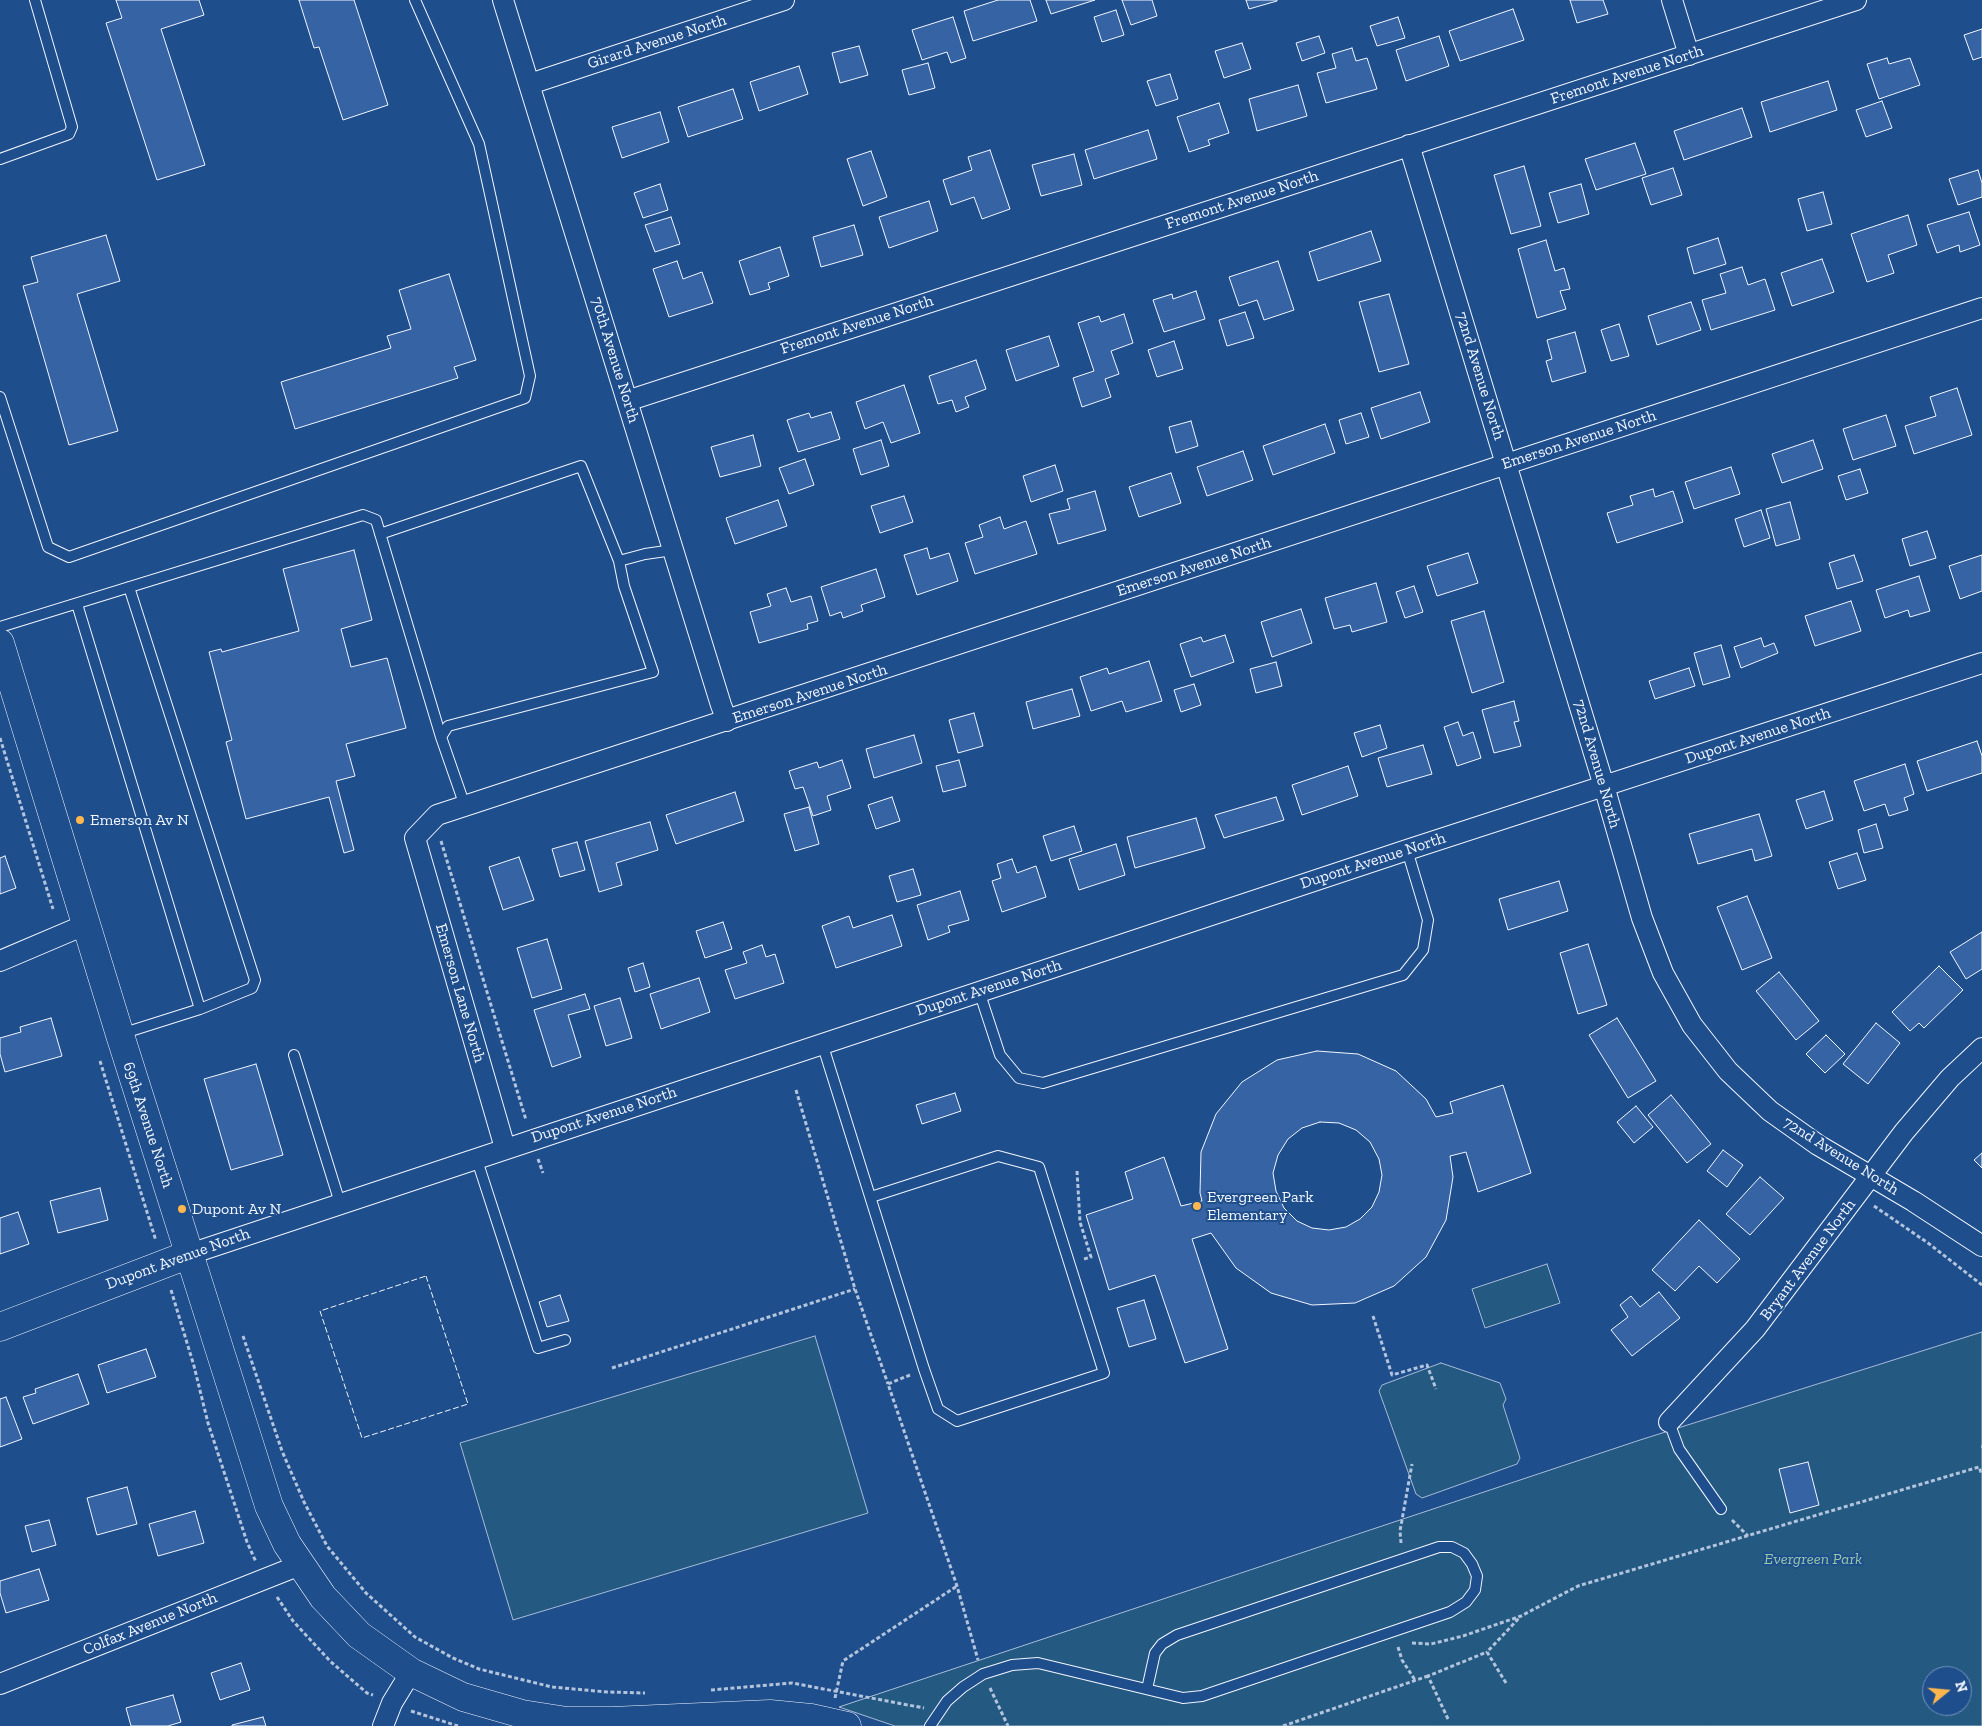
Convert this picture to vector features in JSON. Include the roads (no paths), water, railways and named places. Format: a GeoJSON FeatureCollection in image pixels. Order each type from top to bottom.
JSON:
{"type":"FeatureCollection","features":[{"type":"Feature","properties":{"kind":"street","name":"70th Avenue North"},"geometry":{"type":"LineString","coordinates":[[504,0],[727,721]]}},
{"type":"Feature","properties":{"kind":"street","name":"Girard Avenue North"},"geometry":{"type":"LineString","coordinates":[[530,84],[784,0]]}},
{"type":"Feature","properties":{"kind":"street"},"geometry":{"type":"LineString","coordinates":[[1672,0],[1689,55]]}},
{"type":"Feature","properties":{"kind":"street","name":"Fremont Avenue North"},"geometry":{"type":"LineString","coordinates":[[628,400],[1856,0]]}},
{"type":"Feature","properties":{"kind":"street","name":"72nd Avenue North"},"geometry":{"type":"LineString","coordinates":[[1409,145],[1604,786],[1642,918],[1662,973],[1692,1025],[1728,1071],[1770,1111],[1818,1145],[1913,1201],[1982,1246]]}},
{"type":"Feature","properties":{"kind":"street","name":"Emerson Avenue North"},"geometry":{"type":"LineString","coordinates":[[415,838],[437,815],[1982,308]]}},
{"type":"Feature","properties":{"kind":"street","name":"69th Avenue North"},"geometry":{"type":"LineString","coordinates":[[0,643],[120,1035],[177,1258],[197,1279],[269,1506],[287,1544],[300,1565],[324,1596],[359,1635],[411,1672]]}},
{"type":"Feature","properties":{"kind":"street","name":"Dupont Avenue North"},"geometry":{"type":"LineString","coordinates":[[0,1327],[177,1258],[476,1157],[1407,850],[1982,663]]}},
{"type":"Feature","properties":{"kind":"street","name":"Emerson Lane North"},"geometry":{"type":"LineString","coordinates":[[415,838],[505,1148]]}},
{"type":"Feature","properties":{"kind":"street"},"geometry":{"type":"LineString","coordinates":[[0,960],[86,924]]}},
{"type":"Feature","properties":{"kind":"street","name":"Bryant Avenue North"},"geometry":{"type":"LineString","coordinates":[[1669,1422],[1755,1329],[1904,1132],[1950,1078],[1982,1048]]}},
{"type":"Feature","properties":{"kind":"street","name":"Colfax Avenue North"},"geometry":{"type":"LineString","coordinates":[[0,1684],[300,1565]]}},
{"type":"Feature","properties":{"kind":"street"},"geometry":{"type":"LineString","coordinates":[[383,1726],[392,1703],[411,1672],[462,1697],[522,1714],[567,1721],[612,1721],[770,1714],[811,1718],[847,1726]]}},
{"type":"Feature","properties":{"kind":"lane"},"geometry":{"type":"LineString","coordinates":[[0,159],[69,134],[72,127],[35,0]]}},
{"type":"Feature","properties":{"kind":"lane"},"geometry":{"type":"LineString","coordinates":[[0,397],[48,547],[69,557],[525,398],[530,376],[479,144],[415,0]]}},
{"type":"Feature","properties":{"kind":"lane"},"geometry":{"type":"LineString","coordinates":[[380,534],[581,466],[619,561],[624,586],[653,672],[448,726],[440,737]]}},
{"type":"Feature","properties":{"kind":"lane"},"geometry":{"type":"LineString","coordinates":[[0,627],[363,516],[376,520],[440,737],[466,806]]}},
{"type":"Feature","properties":{"kind":"lane"},"geometry":{"type":"LineString","coordinates":[[619,561],[673,550]]}},
{"type":"Feature","properties":{"kind":"lane"},"geometry":{"type":"LineString","coordinates":[[120,1035],[200,1009],[252,988],[255,980],[129,587]]}},
{"type":"Feature","properties":{"kind":"lane"},"geometry":{"type":"LineString","coordinates":[[76,604],[200,1009]]}},
{"type":"Feature","properties":{"kind":"lane"},"geometry":{"type":"LineString","coordinates":[[979,991],[1000,1055],[1020,1078],[1043,1083],[1403,975],[1423,950],[1428,920],[1407,850]]}},
{"type":"Feature","properties":{"kind":"lane"},"geometry":{"type":"LineString","coordinates":[[822,1043],[870,1197],[924,1369],[938,1409],[957,1421],[1104,1373],[1039,1167],[998,1156],[870,1197]]}},
{"type":"Feature","properties":{"kind":"lane"},"geometry":{"type":"LineString","coordinates":[[294,1055],[340,1203]]}},
{"type":"Feature","properties":{"kind":"lane"},"geometry":{"type":"LineString","coordinates":[[476,1157],[538,1348],[565,1340]]}},
{"type":"Feature","properties":{"kind":"lane"},"geometry":{"type":"LineString","coordinates":[[1669,1422],[1679,1449],[1721,1509]]}},
{"type":"Feature","properties":{"kind":"lane"},"geometry":{"type":"LineString","coordinates":[[930,1726],[947,1701],[963,1687],[983,1674],[1012,1665],[1038,1663],[1183,1698],[1202,1696],[1450,1612],[1466,1602],[1474,1590],[1477,1576],[1472,1564],[1464,1553],[1452,1547],[1439,1547],[1177,1635],[1162,1644],[1156,1653],[1147,1689]]}},
{"type":"Feature","properties":{"kind":"place","name":"Emerson Av N"},"geometry":{"type":"Point","coordinates":[80,820]}},
{"type":"Feature","properties":{"kind":"place","name":"Evergreen Park Elementary"},"geometry":{"type":"Point","coordinates":[1197,1206]}},
{"type":"Feature","properties":{"kind":"place","name":"Dupont Av N"},"geometry":{"type":"Point","coordinates":[182,1209]}},
{"type":"Feature","properties":{"kind":"park label","name":"Evergreen Park"},"geometry":{"type":"Point","coordinates":[1813,1559]}}]}
